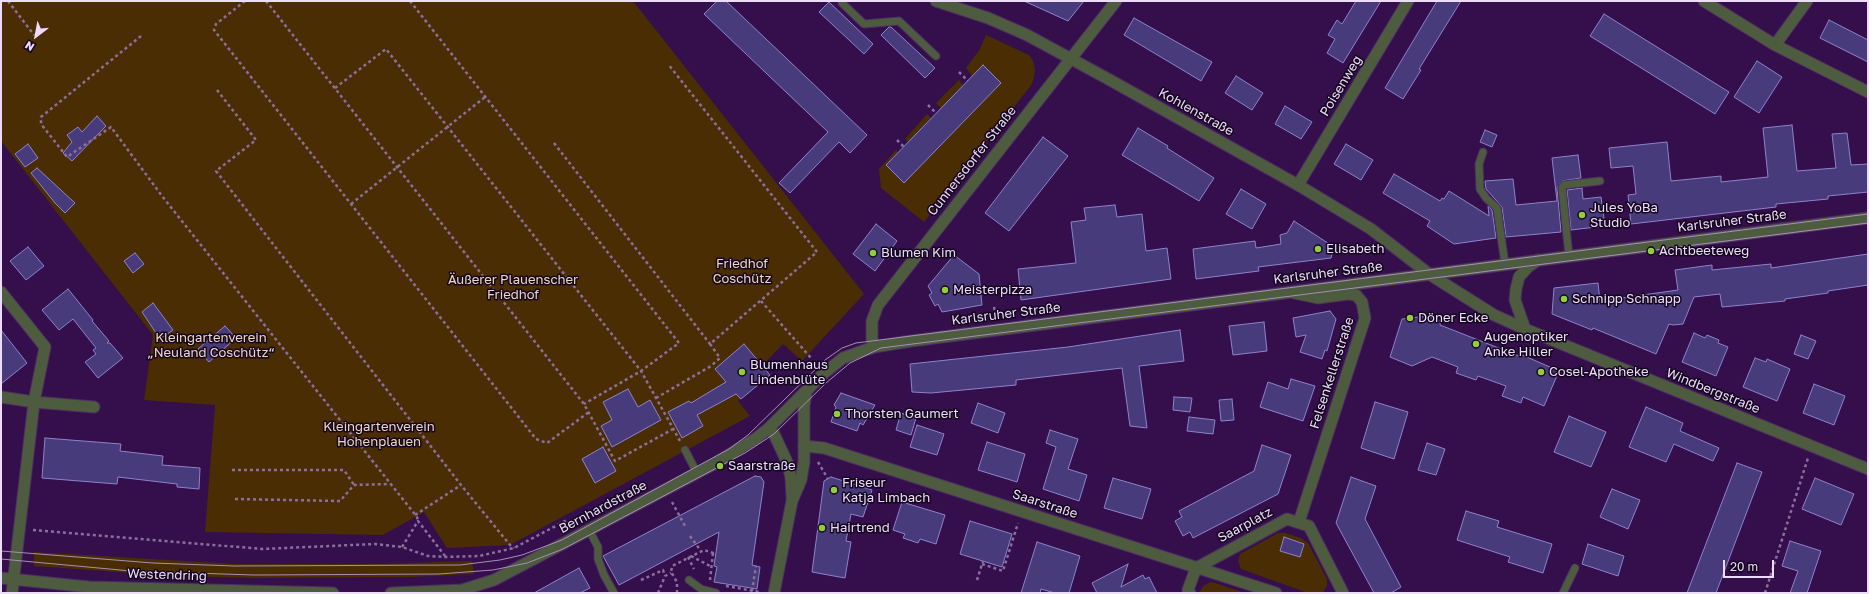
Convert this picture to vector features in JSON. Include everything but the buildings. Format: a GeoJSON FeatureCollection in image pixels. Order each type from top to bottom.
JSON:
{"type":"FeatureCollection","features":[{"type":"Feature","properties":{"kind":"street","name":"Kohlenstraße"},"geometry":{"type":"LineString","coordinates":[[936,1],[988,18],[1027,35],[1298,185],[1371,229],[1429,274]]}},
{"type":"Feature","properties":{"kind":"street","name":"Cunnersdorfer Straße"},"geometry":{"type":"LineString","coordinates":[[874,347],[872,340],[872,320],[878,305],[1070,59],[1088,39],[1116,1]]}},
{"type":"Feature","properties":{"kind":"street","name":"Poisenweg"},"geometry":{"type":"LineString","coordinates":[[1298,185],[1408,1]]}},
{"type":"Feature","properties":{"kind":"street"},"geometry":{"type":"LineString","coordinates":[[1704,1],[1775,45],[1868,92]]}},
{"type":"Feature","properties":{"kind":"street"},"geometry":{"type":"LineString","coordinates":[[1775,45],[1807,1]]}},
{"type":"Feature","properties":{"kind":"street","name":"Karlsruher Straße"},"geometry":{"type":"LineString","coordinates":[[806,393],[824,374],[843,358],[874,347],[1868,218]]}},
{"type":"Feature","properties":{"kind":"street"},"geometry":{"type":"LineString","coordinates":[[1525,329],[1516,300],[1516,289],[1519,278],[1528,267],[1538,260]]}},
{"type":"Feature","properties":{"kind":"street","name":"Windbergstraße"},"geometry":{"type":"LineString","coordinates":[[1429,274],[1494,315],[1525,329],[1868,469]]}},
{"type":"Feature","properties":{"kind":"street"},"geometry":{"type":"LineString","coordinates":[[1,292],[45,347],[34,402],[12,593]]}},
{"type":"Feature","properties":{"kind":"street","name":"Felsenkellerstraße"},"geometry":{"type":"LineString","coordinates":[[1293,292],[1318,298],[1348,294],[1356,295],[1362,302],[1365,309],[1365,318],[1362,329],[1299,522]]}},
{"type":"Feature","properties":{"kind":"street"},"geometry":{"type":"LineString","coordinates":[[774,593],[792,501],[801,480],[804,446],[804,406],[806,393]]}},
{"type":"Feature","properties":{"kind":"street","name":"Bernhardstraße"},"geometry":{"type":"LineString","coordinates":[[391,593],[441,592],[481,586],[697,473],[755,439],[769,428],[806,393]]}},
{"type":"Feature","properties":{"kind":"street"},"geometry":{"type":"LineString","coordinates":[[1,398],[94,407]]}},
{"type":"Feature","properties":{"kind":"street"},"geometry":{"type":"LineString","coordinates":[[769,428],[774,434],[788,464],[791,478],[792,501]]}},
{"type":"Feature","properties":{"kind":"street","name":"Saarstraße"},"geometry":{"type":"LineString","coordinates":[[804,446],[824,448],[1276,593]]}},
{"type":"Feature","properties":{"kind":"street","name":"Saarplatz"},"geometry":{"type":"LineString","coordinates":[[1196,568],[1287,519],[1299,522]]}},
{"type":"Feature","properties":{"kind":"street"},"geometry":{"type":"LineString","coordinates":[[1299,522],[1309,526],[1343,593]]}},
{"type":"Feature","properties":{"kind":"street"},"geometry":{"type":"LineString","coordinates":[[1190,593],[1188,590],[1196,568]]}},
{"type":"Feature","properties":{"kind":"street","name":"Westendring"},"geometry":{"type":"LineString","coordinates":[[1,578],[89,586],[333,593]]}},
{"type":"Feature","properties":{"kind":"lane"},"geometry":{"type":"LineString","coordinates":[[843,1],[842,3],[864,24],[899,21],[936,56]]}},
{"type":"Feature","properties":{"kind":"lane"},"geometry":{"type":"LineString","coordinates":[[1483,152],[1478,164],[1480,189],[1486,198],[1497,208],[1505,264]]}},
{"type":"Feature","properties":{"kind":"lane"},"geometry":{"type":"LineString","coordinates":[[1569,256],[1562,188],[1564,185],[1600,181]]}},
{"type":"Feature","properties":{"kind":"lane"},"geometry":{"type":"LineString","coordinates":[[686,450],[697,473]]}},
{"type":"Feature","properties":{"kind":"lane"},"geometry":{"type":"LineString","coordinates":[[589,530],[598,547],[598,559],[614,593]]}},
{"type":"Feature","properties":{"kind":"lane"},"geometry":{"type":"LineString","coordinates":[[1563,593],[1575,568]]}},
{"type":"Feature","properties":{"kind":"lane"},"geometry":{"type":"LineString","coordinates":[[689,580],[701,589],[716,593]]}},
{"type":"Feature","properties":{"kind":"path"},"geometry":{"type":"LineString","coordinates":[[8,1],[34,35]]}},
{"type":"Feature","properties":{"kind":"path"},"geometry":{"type":"LineString","coordinates":[[245,1],[216,24],[214,30],[536,439],[547,443],[589,412]]}},
{"type":"Feature","properties":{"kind":"path"},"geometry":{"type":"LineString","coordinates":[[266,1],[584,404],[615,461],[673,429]]}},
{"type":"Feature","properties":{"kind":"path"},"geometry":{"type":"LineString","coordinates":[[410,1],[679,343],[641,371],[584,404]]}},
{"type":"Feature","properties":{"kind":"path"},"geometry":{"type":"LineString","coordinates":[[141,36],[41,118],[41,124],[67,158],[111,127],[162,196],[391,484],[445,556]]}},
{"type":"Feature","properties":{"kind":"path"},"geometry":{"type":"LineString","coordinates":[[335,88],[386,49],[641,371],[686,450]]}},
{"type":"Feature","properties":{"kind":"path"},"geometry":{"type":"LineString","coordinates":[[668,64],[817,252],[710,344]]}},
{"type":"Feature","properties":{"kind":"path"},"geometry":{"type":"LineString","coordinates":[[959,72],[968,81]]}},
{"type":"Feature","properties":{"kind":"path"},"geometry":{"type":"LineString","coordinates":[[217,90],[256,140],[216,171],[461,485],[514,548]]}},
{"type":"Feature","properties":{"kind":"path"},"geometry":{"type":"LineString","coordinates":[[351,204],[485,97]]}},
{"type":"Feature","properties":{"kind":"path"},"geometry":{"type":"LineString","coordinates":[[928,105],[936,113]]}},
{"type":"Feature","properties":{"kind":"path"},"geometry":{"type":"LineString","coordinates":[[898,140],[904,147]]}},
{"type":"Feature","properties":{"kind":"path"},"geometry":{"type":"LineString","coordinates":[[554,143],[720,358],[710,366],[656,398]]}},
{"type":"Feature","properties":{"kind":"path"},"geometry":{"type":"LineString","coordinates":[[761,300],[811,358]]}},
{"type":"Feature","properties":{"kind":"path"},"geometry":{"type":"LineString","coordinates":[[994,306],[996,319]]}},
{"type":"Feature","properties":{"kind":"path"},"geometry":{"type":"LineString","coordinates":[[1765,593],[1812,446]]}},
{"type":"Feature","properties":{"kind":"path"},"geometry":{"type":"LineString","coordinates":[[818,462],[828,479]]}},
{"type":"Feature","properties":{"kind":"path"},"geometry":{"type":"LineString","coordinates":[[232,470],[344,470],[354,485]]}},
{"type":"Feature","properties":{"kind":"path"},"geometry":{"type":"LineString","coordinates":[[235,499],[340,501],[354,485],[391,484]]}},
{"type":"Feature","properties":{"kind":"path"},"geometry":{"type":"LineString","coordinates":[[415,515],[461,485]]}},
{"type":"Feature","properties":{"kind":"path"},"geometry":{"type":"LineString","coordinates":[[669,497],[685,526]]}},
{"type":"Feature","properties":{"kind":"path"},"geometry":{"type":"LineString","coordinates":[[20,529],[262,549],[375,544],[402,547],[428,556],[479,556],[514,548],[567,520],[578,536]]}},
{"type":"Feature","properties":{"kind":"path"},"geometry":{"type":"LineString","coordinates":[[402,547],[418,521]]}},
{"type":"Feature","properties":{"kind":"path"},"geometry":{"type":"LineString","coordinates":[[978,580],[983,563],[1003,571],[1018,523]]}},
{"type":"Feature","properties":{"kind":"path"},"geometry":{"type":"LineString","coordinates":[[690,536],[701,551]]}},
{"type":"Feature","properties":{"kind":"path"},"geometry":{"type":"LineString","coordinates":[[677,593],[677,583],[671,573],[672,566],[689,556],[708,550],[715,554],[710,583],[703,580]]}},
{"type":"Feature","properties":{"kind":"path"},"geometry":{"type":"LineString","coordinates":[[689,556],[712,567]]}},
{"type":"Feature","properties":{"kind":"path"},"geometry":{"type":"LineString","coordinates":[[689,556],[698,576]]}},
{"type":"Feature","properties":{"kind":"path"},"geometry":{"type":"LineString","coordinates":[[752,591],[756,566]]}},
{"type":"Feature","properties":{"kind":"path"},"geometry":{"type":"LineString","coordinates":[[641,580],[662,570],[665,576]]}},
{"type":"Feature","properties":{"kind":"path"},"geometry":{"type":"LineString","coordinates":[[658,593],[665,576],[671,573]]}},
{"type":"Feature","properties":{"kind":"path"},"geometry":{"type":"LineString","coordinates":[[725,586],[733,586],[760,592]]}},
{"type":"Feature","properties":{"kind":"path"},"geometry":{"type":"LineString","coordinates":[[738,588],[738,593]]}},
{"type":"Feature","properties":{"kind":"green space"},"geometry":{"type":"Polygon","coordinates":[[[1,1],[633,1],[864,294],[802,361],[783,344],[763,365],[770,375],[738,401],[750,416],[510,545],[447,548],[424,512],[383,535],[205,532],[215,405],[144,400],[153,335],[1,141],[1,1]]]}},
{"type":"Feature","properties":{"kind":"green space"},"geometry":{"type":"Polygon","coordinates":[[[986,35],[1029,55],[1033,61],[1035,69],[1032,84],[924,222],[881,188],[879,169],[896,150],[898,152],[886,165],[904,183],[972,76],[966,68],[980,49],[986,35]]]}},
{"type":"Feature","properties":{"kind":"green space"},"geometry":{"type":"Polygon","coordinates":[[[959,80],[963,85],[941,108],[936,103],[959,80]]]}},
{"type":"Feature","properties":{"kind":"green space"},"geometry":{"type":"Polygon","coordinates":[[[927,114],[931,118],[908,142],[905,139],[927,114]]]}},
{"type":"Feature","properties":{"kind":"green space"},"geometry":{"type":"Polygon","coordinates":[[[1278,533],[1285,533],[1301,538],[1308,543],[1327,579],[1327,586],[1323,592],[1308,593],[1241,569],[1238,561],[1240,554],[1278,533]]]}},
{"type":"Feature","properties":{"kind":"green space"},"geometry":{"type":"Polygon","coordinates":[[[34,552],[235,564],[378,564],[472,561],[474,574],[411,577],[253,578],[173,576],[34,566],[34,552]]]}},
{"type":"Feature","properties":{"kind":"green space"},"geometry":{"type":"Polygon","coordinates":[[[1211,582],[1245,593],[1199,593],[1203,586],[1211,582]]]}},
{"type":"Feature","properties":{"kind":"tram line"},"geometry":{"type":"LineString","coordinates":[[1,551],[153,563],[234,566],[460,565],[500,560],[522,555],[562,540],[729,449],[748,435],[825,360],[842,348],[856,343],[1868,214]]}},
{"type":"Feature","properties":{"kind":"tram line"},"geometry":{"type":"LineString","coordinates":[[1,559],[131,571],[254,575],[439,574],[493,570],[527,563],[563,549],[745,453],[774,434],[826,383],[850,363],[881,348],[1868,223]]}},
{"type":"Feature","properties":{"kind":"place","name":"Jules YoBa Studio"},"geometry":{"type":"Point","coordinates":[1582,215]}},
{"type":"Feature","properties":{"kind":"place","name":"Elisabeth"},"geometry":{"type":"Point","coordinates":[1318,249]}},
{"type":"Feature","properties":{"kind":"place","name":"Achtbeeteweg"},"geometry":{"type":"Point","coordinates":[1651,251]}},
{"type":"Feature","properties":{"kind":"place","name":"Blumen Kim"},"geometry":{"type":"Point","coordinates":[873,253]}},
{"type":"Feature","properties":{"kind":"place","name":"Meisterpizza"},"geometry":{"type":"Point","coordinates":[945,290]}},
{"type":"Feature","properties":{"kind":"place","name":"Schnipp Schnapp"},"geometry":{"type":"Point","coordinates":[1564,299]}},
{"type":"Feature","properties":{"kind":"place","name":"Döner Ecke"},"geometry":{"type":"Point","coordinates":[1410,318]}},
{"type":"Feature","properties":{"kind":"place","name":"Augenoptiker Anke Hiller"},"geometry":{"type":"Point","coordinates":[1476,344]}},
{"type":"Feature","properties":{"kind":"place","name":"Blumenhaus Lindenblüte"},"geometry":{"type":"Point","coordinates":[742,372]}},
{"type":"Feature","properties":{"kind":"place","name":"Cosel-Apotheke"},"geometry":{"type":"Point","coordinates":[1541,372]}},
{"type":"Feature","properties":{"kind":"place","name":"Thorsten Gaumert"},"geometry":{"type":"Point","coordinates":[837,414]}},
{"type":"Feature","properties":{"kind":"place","name":"Saarstraße"},"geometry":{"type":"Point","coordinates":[720,466]}},
{"type":"Feature","properties":{"kind":"place","name":"Friseur Katja Limbach"},"geometry":{"type":"Point","coordinates":[834,490]}},
{"type":"Feature","properties":{"kind":"place","name":"Hairtrend"},"geometry":{"type":"Point","coordinates":[822,528]}},
{"type":"Feature","properties":{"kind":"park label","name":"Friedhof Coschütz"},"geometry":{"type":"Point","coordinates":[742,272]}},
{"type":"Feature","properties":{"kind":"park label","name":"Äußerer Plauenscher Friedhof"},"geometry":{"type":"Point","coordinates":[513,288]}},
{"type":"Feature","properties":{"kind":"park label","name":"Kleingartenverein „Neuland Coschütz“"},"geometry":{"type":"Point","coordinates":[211,346]}},
{"type":"Feature","properties":{"kind":"park label","name":"Kleingartenverein Hohenplauen"},"geometry":{"type":"Point","coordinates":[379,434]}}]}
